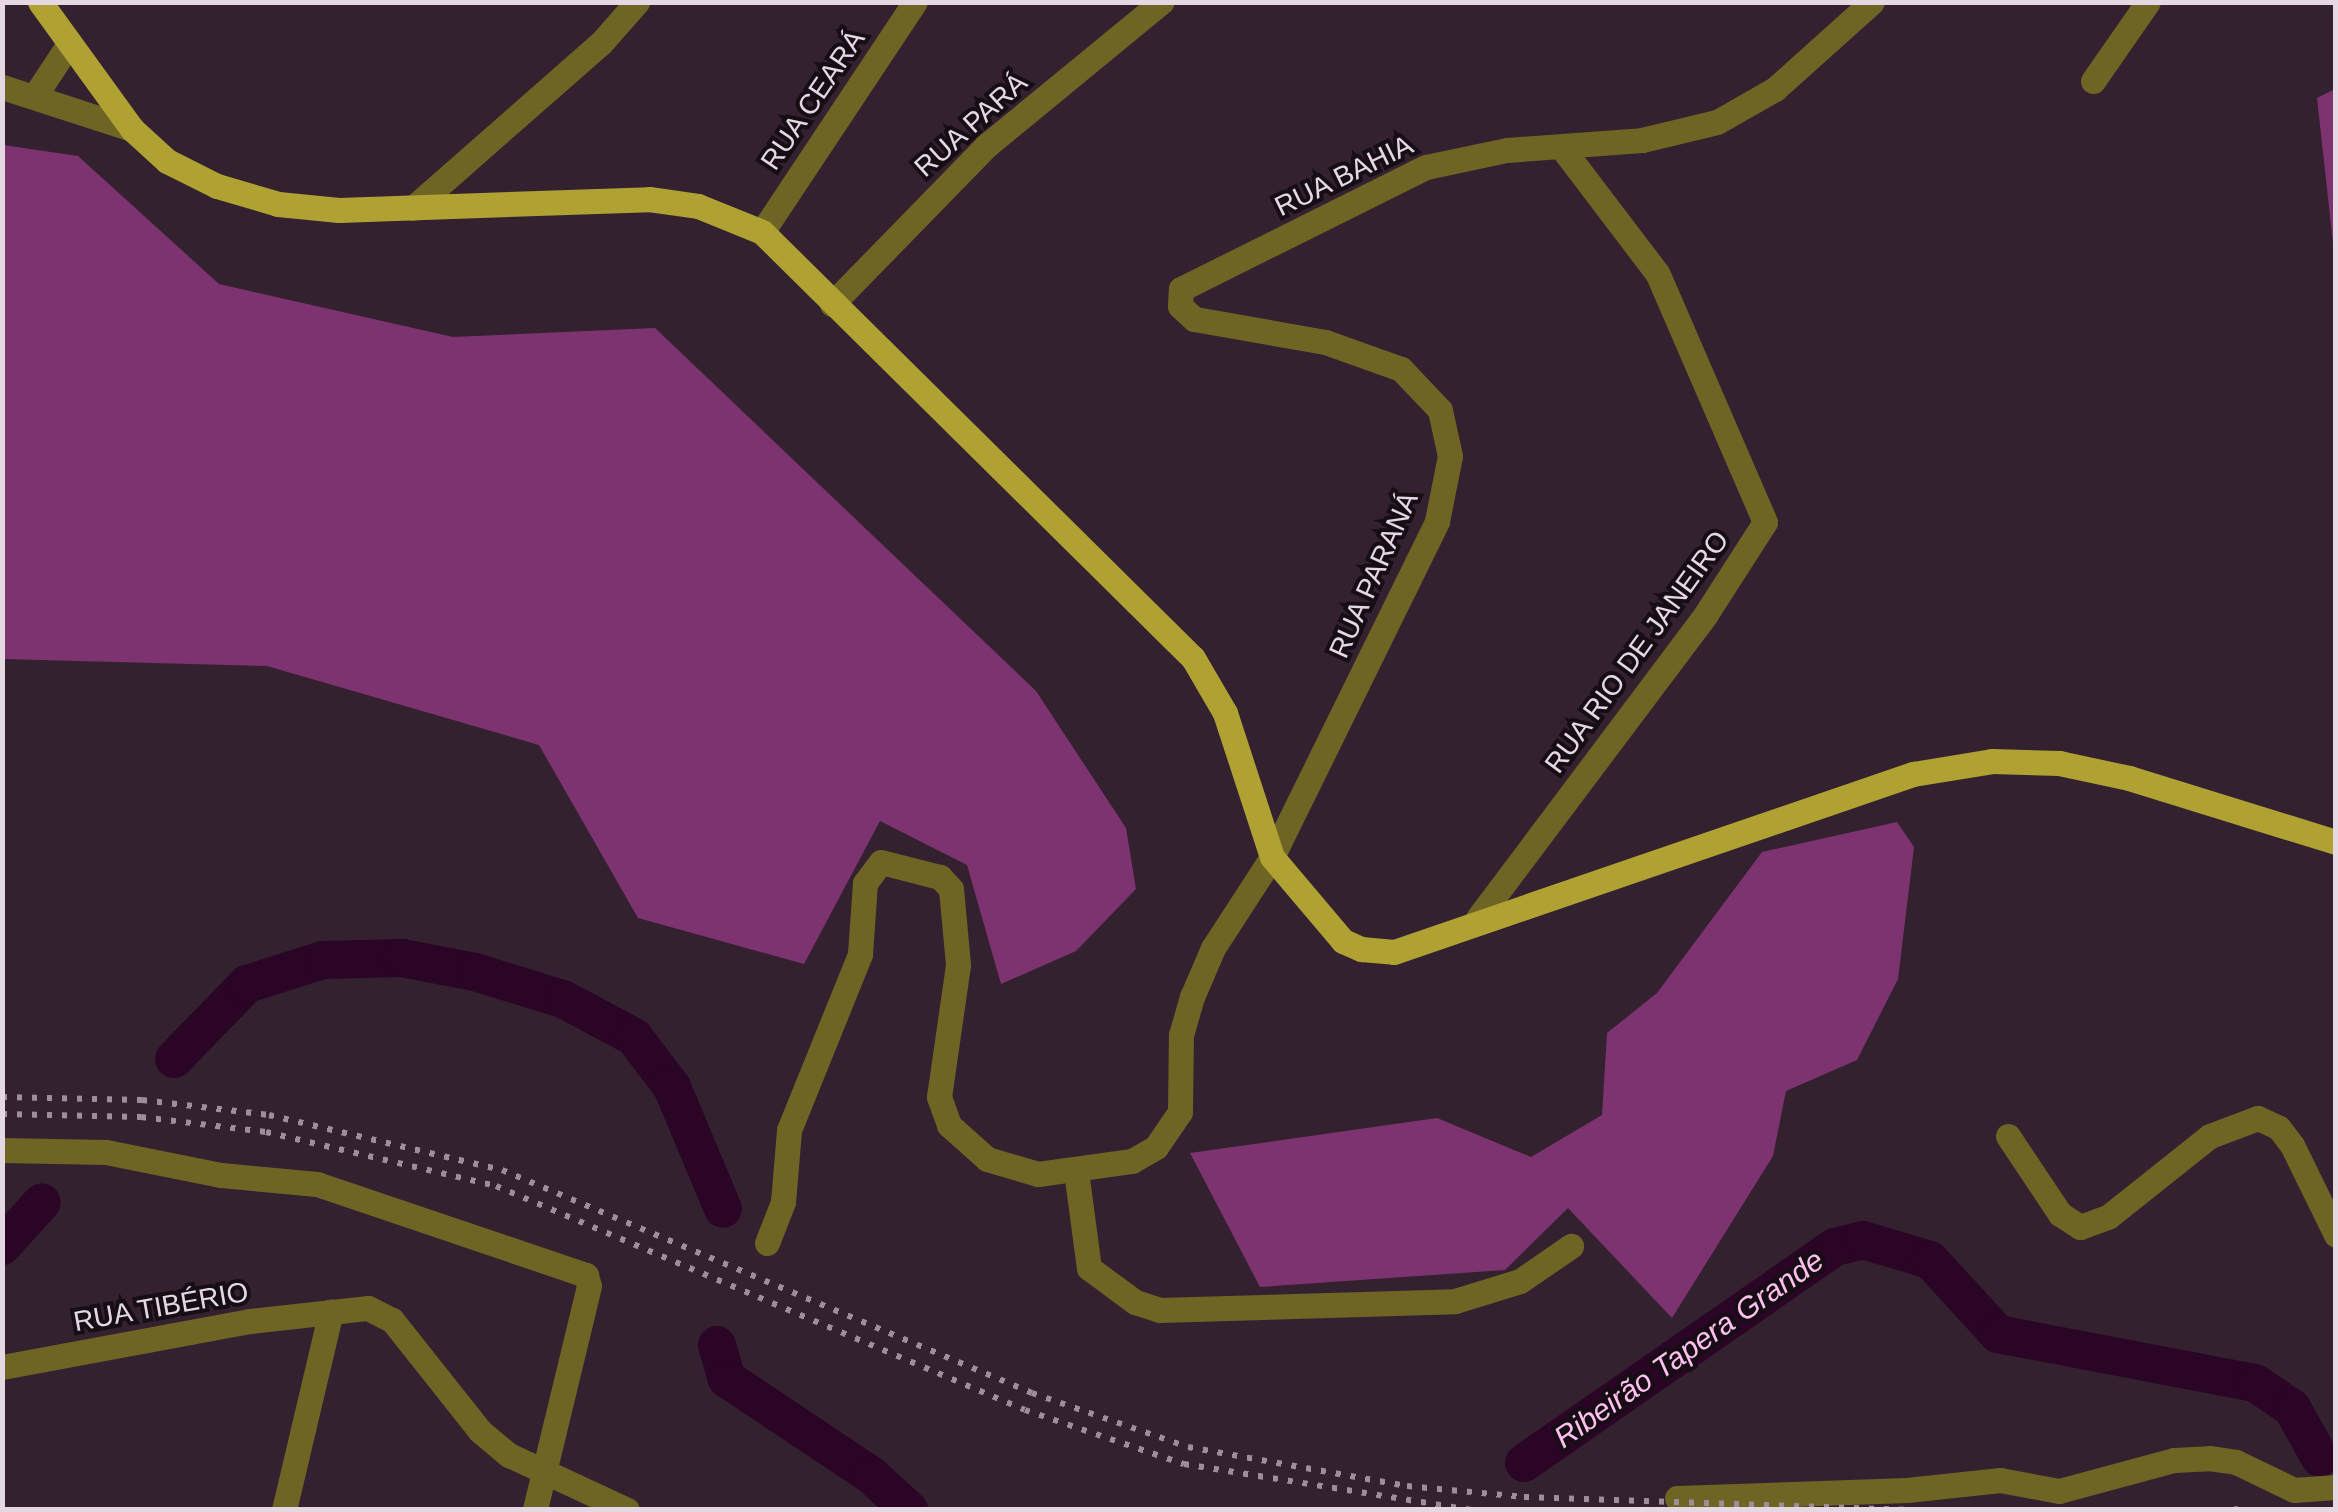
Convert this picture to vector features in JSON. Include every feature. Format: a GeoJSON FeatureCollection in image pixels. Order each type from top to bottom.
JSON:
{"type":"FeatureCollection","features":[{"type":"Feature","properties":{"kind":"main road"},"geometry":{"type":"LineString","coordinates":[[40,2],[132,130],[194,178],[258,200],[339,210],[649,199],[698,206],[762,232],[1194,658],[1225,713],[1272,857],[1342,941],[1361,950],[1394,952],[1478,918],[1914,774],[1992,761],[2059,762],[2129,778],[2336,842]]}},
{"type":"Feature","properties":{"kind":"street"},"geometry":{"type":"LineString","coordinates":[[413,208],[602,42],[637,2]]}},
{"type":"Feature","properties":{"kind":"street","name":"RUA CEARÁ"},"geometry":{"type":"LineString","coordinates":[[762,232],[915,2]]}},
{"type":"Feature","properties":{"kind":"street","name":"RUA PARÁ"},"geometry":{"type":"LineString","coordinates":[[832,304],[986,146],[1161,2]]}},
{"type":"Feature","properties":{"kind":"street","name":"RUA BAHIA"},"geometry":{"type":"LineString","coordinates":[[1218,270],[1426,166],[1496,151],[1562,148],[1716,122],[1775,89],[1872,2]]}},
{"type":"Feature","properties":{"kind":"street"},"geometry":{"type":"LineString","coordinates":[[2093,81],[2148,2]]}},
{"type":"Feature","properties":{"kind":"street"},"geometry":{"type":"LineString","coordinates":[[36,94],[69,44]]}},
{"type":"Feature","properties":{"kind":"street"},"geometry":{"type":"LineString","coordinates":[[2,87],[36,94],[132,130]]}},
{"type":"Feature","properties":{"kind":"street","name":"RUA RIO DE JANEIRO"},"geometry":{"type":"LineString","coordinates":[[1478,918],[1706,614],[1765,522],[1656,273],[1562,148]]}},
{"type":"Feature","properties":{"kind":"street","name":"RUA PARANÁ"},"geometry":{"type":"LineString","coordinates":[[1218,270],[1181,289],[1186,314],[1387,362],[1440,410],[1450,456],[1437,521],[1272,857]]}},
{"type":"Feature","properties":{"kind":"street"},"geometry":{"type":"LineString","coordinates":[[767,1243],[782,1202],[789,1130],[860,954],[865,884],[881,862],[940,876],[953,896],[958,965],[940,1096],[950,1125],[987,1160],[1009,1170],[1076,1171],[1132,1161],[1170,1132],[1180,1112],[1180,1035],[1192,997],[1213,948],[1272,857]]}},
{"type":"Feature","properties":{"kind":"street"},"geometry":{"type":"LineString","coordinates":[[2008,1136],[2060,1214],[2080,1228],[2116,1211],[2210,1136],[2258,1118],[2280,1128],[2292,1145],[2336,1235]]}},
{"type":"Feature","properties":{"kind":"street"},"geometry":{"type":"LineString","coordinates":[[2,1150],[106,1152],[220,1175],[317,1184],[582,1272],[589,1286],[535,1510]]}},
{"type":"Feature","properties":{"kind":"street"},"geometry":{"type":"LineString","coordinates":[[1076,1171],[1088,1268],[1135,1302],[1159,1310],[1455,1301],[1520,1281],[1571,1246]]}},
{"type":"Feature","properties":{"kind":"street","name":"RUA TIBÉRIO"},"geometry":{"type":"LineString","coordinates":[[2,1367],[368,1308],[392,1320],[480,1432],[542,1474]]}},
{"type":"Feature","properties":{"kind":"street"},"geometry":{"type":"LineString","coordinates":[[284,1510],[331,1311]]}},
{"type":"Feature","properties":{"kind":"street"},"geometry":{"type":"LineString","coordinates":[[1677,1498],[1907,1490],[2000,1480],[2058,1491],[2174,1460],[2209,1458],[2236,1462],[2294,1490],[2336,1486]]}},
{"type":"Feature","properties":{"kind":"street"},"geometry":{"type":"LineString","coordinates":[[542,1474],[627,1510]]}},
{"type":"Feature","properties":{"kind":"shaded area"},"geometry":{"type":"Polygon","coordinates":[[[2335,89],[2335,261],[2317,98],[2335,89]]]}},
{"type":"Feature","properties":{"kind":"shaded area"},"geometry":{"type":"Polygon","coordinates":[[[3,145],[78,156],[219,284],[453,337],[655,328],[1036,691],[1126,828],[1136,889],[1076,951],[1001,984],[967,865],[880,821],[804,964],[638,918],[539,745],[267,666],[3,659],[3,145]]]}},
{"type":"Feature","properties":{"kind":"shaded area"},"geometry":{"type":"Polygon","coordinates":[[[1897,822],[1914,847],[1898,979],[1857,1060],[1786,1091],[1773,1156],[1672,1318],[1568,1208],[1505,1270],[1260,1287],[1190,1153],[1437,1118],[1531,1157],[1602,1115],[1607,1033],[1657,993],[1762,852],[1897,822]]]}},
{"type":"Feature","properties":{"kind":"waterway","name":"Ribeirão Tapera Grande"},"geometry":{"type":"LineString","coordinates":[[174,1059],[247,984],[323,960],[402,958],[475,972],[563,999],[634,1037],[672,1087],[723,1209]]}},
{"type":"Feature","properties":{"kind":"waterway","name":"Ribeirão Tapera Grande"},"geometry":{"type":"LineString","coordinates":[[2,1246],[42,1202]]}},
{"type":"Feature","properties":{"kind":"waterway","name":"Ribeirão Tapera Grande"},"geometry":{"type":"LineString","coordinates":[[1524,1463],[1835,1247],[1863,1240],[1930,1260],[1998,1334],[2255,1383],[2292,1408],[2320,1458]]}},
{"type":"Feature","properties":{"kind":"waterway","name":"Ribeirão Tapera Grande"},"geometry":{"type":"LineString","coordinates":[[717,1345],[727,1379],[871,1475],[909,1510]]}},
{"type":"Feature","properties":{"kind":"railway"},"geometry":{"type":"LineString","coordinates":[[2,1097],[142,1100],[269,1115],[502,1170],[1032,1393],[1188,1447],[1407,1486],[1524,1497],[1920,1510]]}},
{"type":"Feature","properties":{"kind":"railway"},"geometry":{"type":"LineString","coordinates":[[2,1114],[141,1117],[266,1132],[496,1186],[1025,1410],[1184,1464],[1471,1510]]}}]}
